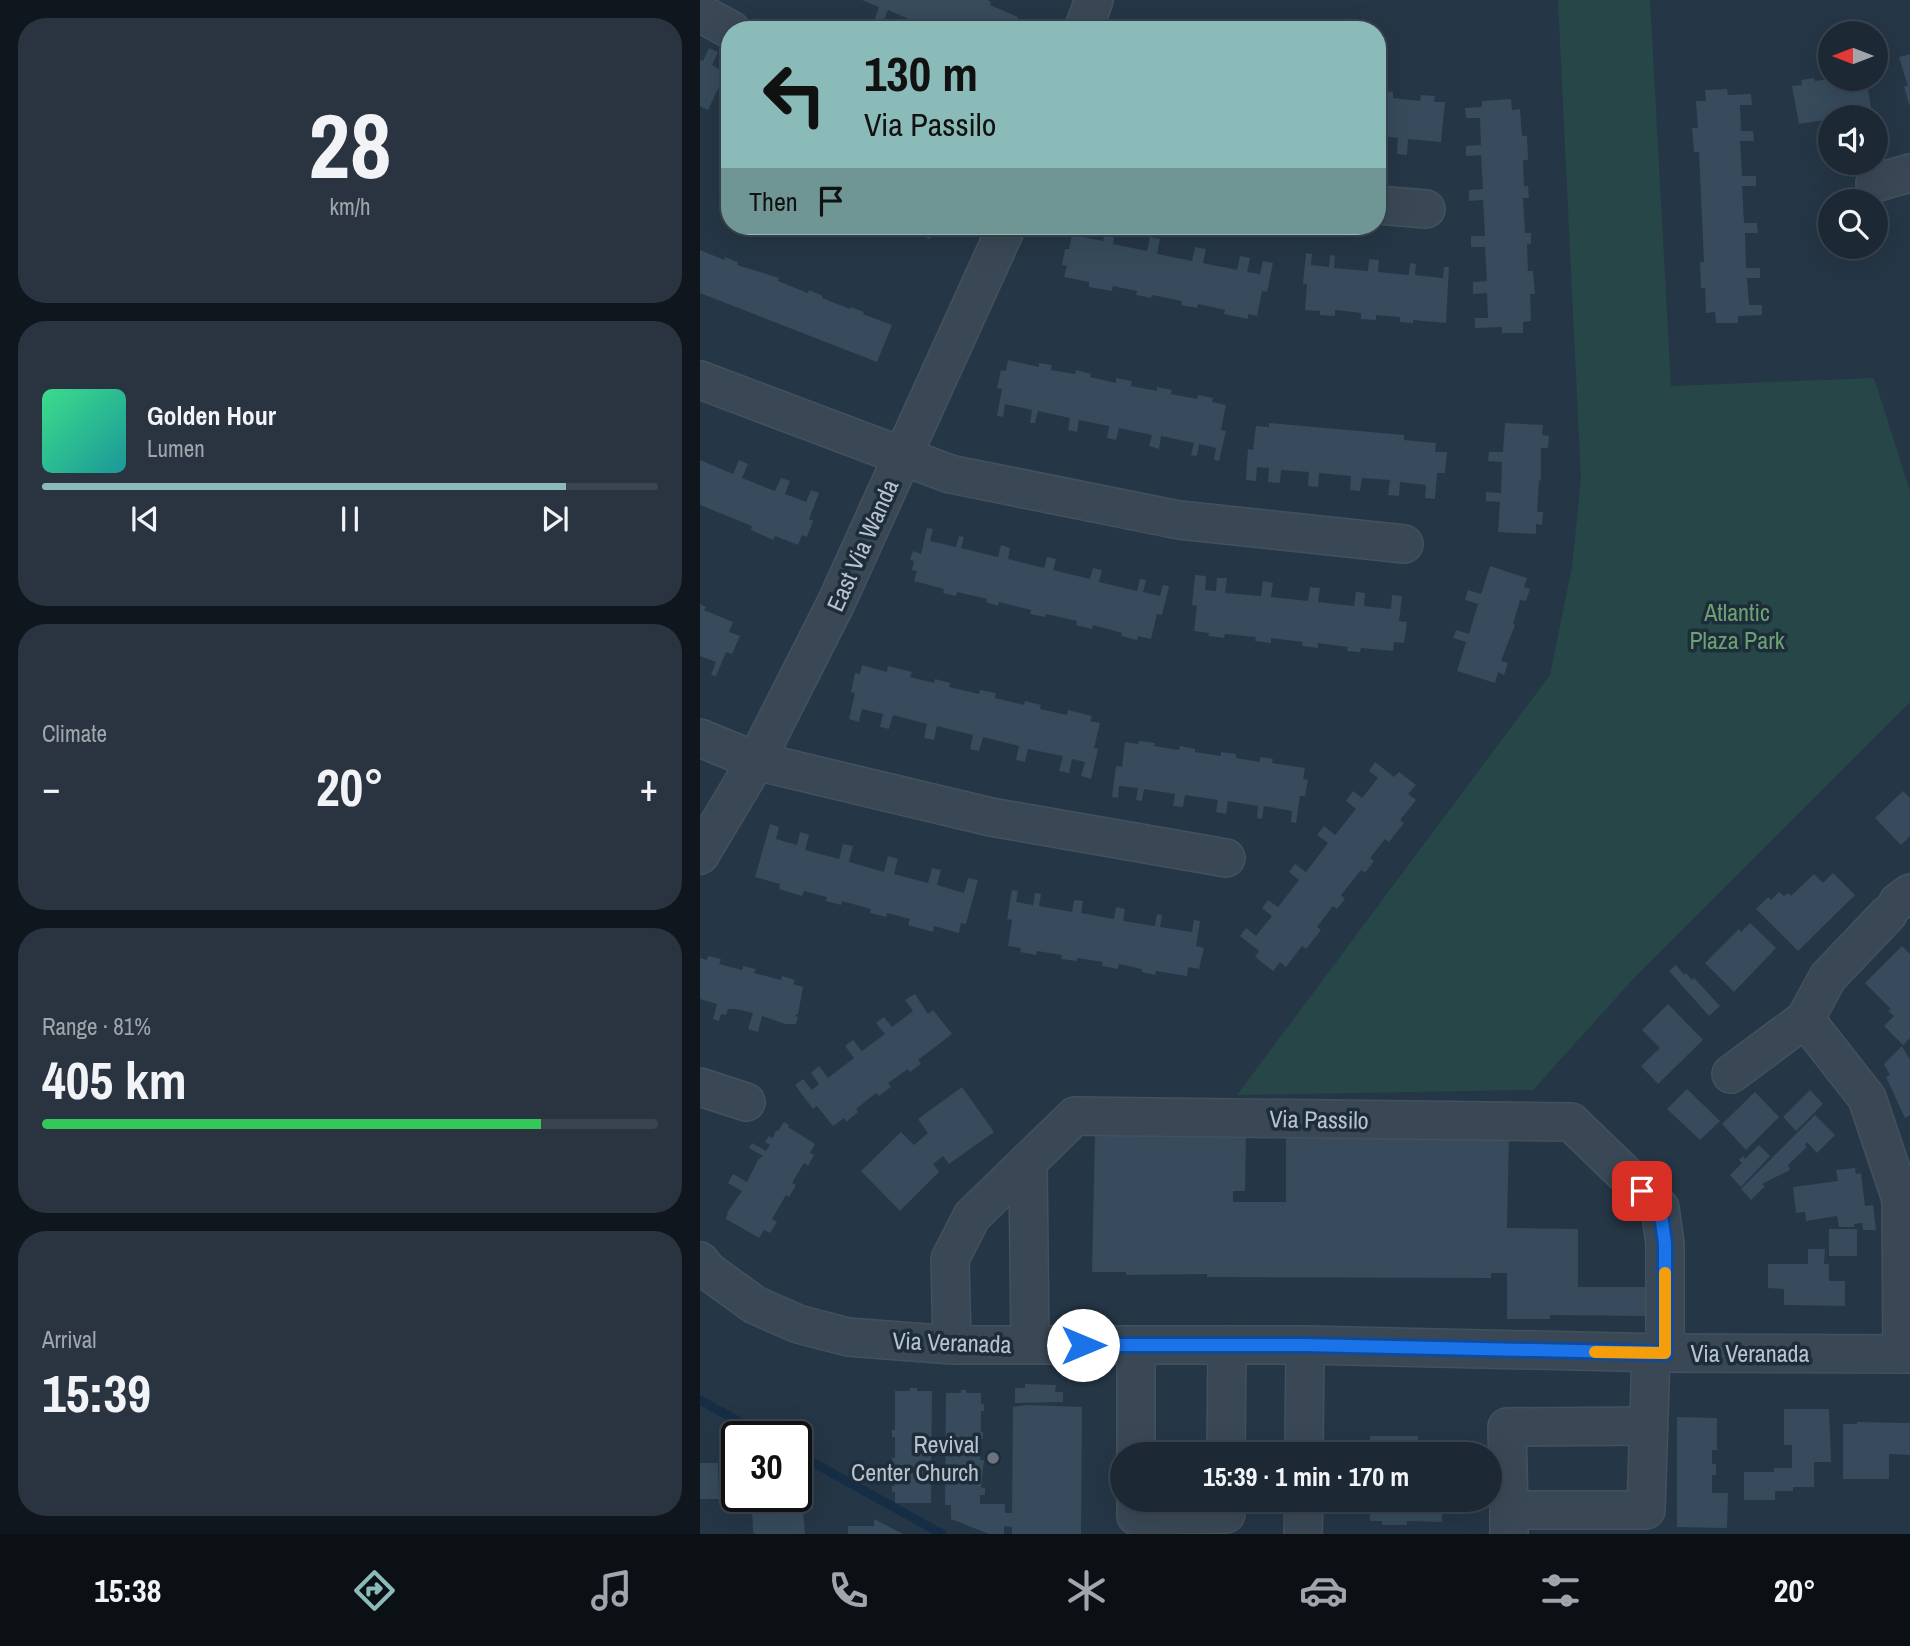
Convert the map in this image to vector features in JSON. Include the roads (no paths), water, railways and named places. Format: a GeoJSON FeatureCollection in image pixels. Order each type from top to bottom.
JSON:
{"type":"FeatureCollection","features":[{"type":"Feature","properties":{"kind":"street"},"geometry":{"type":"LineString","coordinates":[[1086,21],[1094,0]]}},
{"type":"Feature","properties":{"kind":"street"},"geometry":{"type":"LineString","coordinates":[[700,13],[721,25]]}},
{"type":"Feature","properties":{"kind":"street"},"geometry":{"type":"LineString","coordinates":[[1875,184],[1910,173]]}},
{"type":"Feature","properties":{"kind":"street"},"geometry":{"type":"LineString","coordinates":[[1386,206],[1426,209]]}},
{"type":"Feature","properties":{"kind":"street","name":"East Via Wanda"},"geometry":{"type":"LineString","coordinates":[[700,855],[756,761],[836,603],[1003,235]]}},
{"type":"Feature","properties":{"kind":"street"},"geometry":{"type":"LineString","coordinates":[[700,380],[950,474],[1179,520],[1404,544]]}},
{"type":"Feature","properties":{"kind":"street"},"geometry":{"type":"LineString","coordinates":[[700,738],[756,761],[991,817],[1226,858]]}},
{"type":"Feature","properties":{"kind":"street"},"geometry":{"type":"LineString","coordinates":[[1731,1074],[1805,1019],[1828,977],[1899,903]]}},
{"type":"Feature","properties":{"kind":"street"},"geometry":{"type":"LineString","coordinates":[[1805,1019],[1867,1098],[1901,1199],[1906,1354]]}},
{"type":"Feature","properties":{"kind":"street"},"geometry":{"type":"LineString","coordinates":[[700,1087],[746,1102]]}},
{"type":"Feature","properties":{"kind":"street","name":"Via Passilo"},"geometry":{"type":"LineString","coordinates":[[952,1345],[950,1259],[972,1216],[1075,1116],[1571,1122],[1660,1208],[1665,1243],[1658,1353],[1649,1426],[1646,1510],[1509,1522]]}},
{"type":"Feature","properties":{"kind":"street"},"geometry":{"type":"LineString","coordinates":[[1028,1162],[1030,1345]]}},
{"type":"Feature","properties":{"kind":"street","name":"Via Veranada"},"geometry":{"type":"LineString","coordinates":[[700,1261],[708,1271],[755,1305],[798,1324],[848,1337],[952,1345],[1305,1345],[1658,1353],[1906,1354]]}},
{"type":"Feature","properties":{"kind":"street"},"geometry":{"type":"LineString","coordinates":[[1136,1345],[1136,1442]]}},
{"type":"Feature","properties":{"kind":"street"},"geometry":{"type":"LineString","coordinates":[[1226,1442],[1227,1345]]}},
{"type":"Feature","properties":{"kind":"street"},"geometry":{"type":"LineString","coordinates":[[1304,1442],[1305,1345]]}},
{"type":"Feature","properties":{"kind":"street"},"geometry":{"type":"LineString","coordinates":[[1509,1522],[1507,1426],[1649,1426]]}},
{"type":"Feature","properties":{"kind":"street"},"geometry":{"type":"LineString","coordinates":[[1136,1512],[1136,1516],[1226,1512]]}},
{"type":"Feature","properties":{"kind":"street"},"geometry":{"type":"LineString","coordinates":[[1303,1534],[1304,1512]]}},
{"type":"Feature","properties":{"kind":"waterway"},"geometry":{"type":"LineString","coordinates":[[700,1400],[738,1421]]}},
{"type":"Feature","properties":{"kind":"waterway"},"geometry":{"type":"LineString","coordinates":[[812,1462],[942,1534]]}},
{"type":"Feature","properties":{"kind":"place","name":"Revival Center Church"},"geometry":{"type":"Point","coordinates":[993,1458]}},
{"type":"Feature","properties":{"kind":"park label","name":"Atlantic Plaza Park"},"geometry":{"type":"Point","coordinates":[1737,626]}}]}
